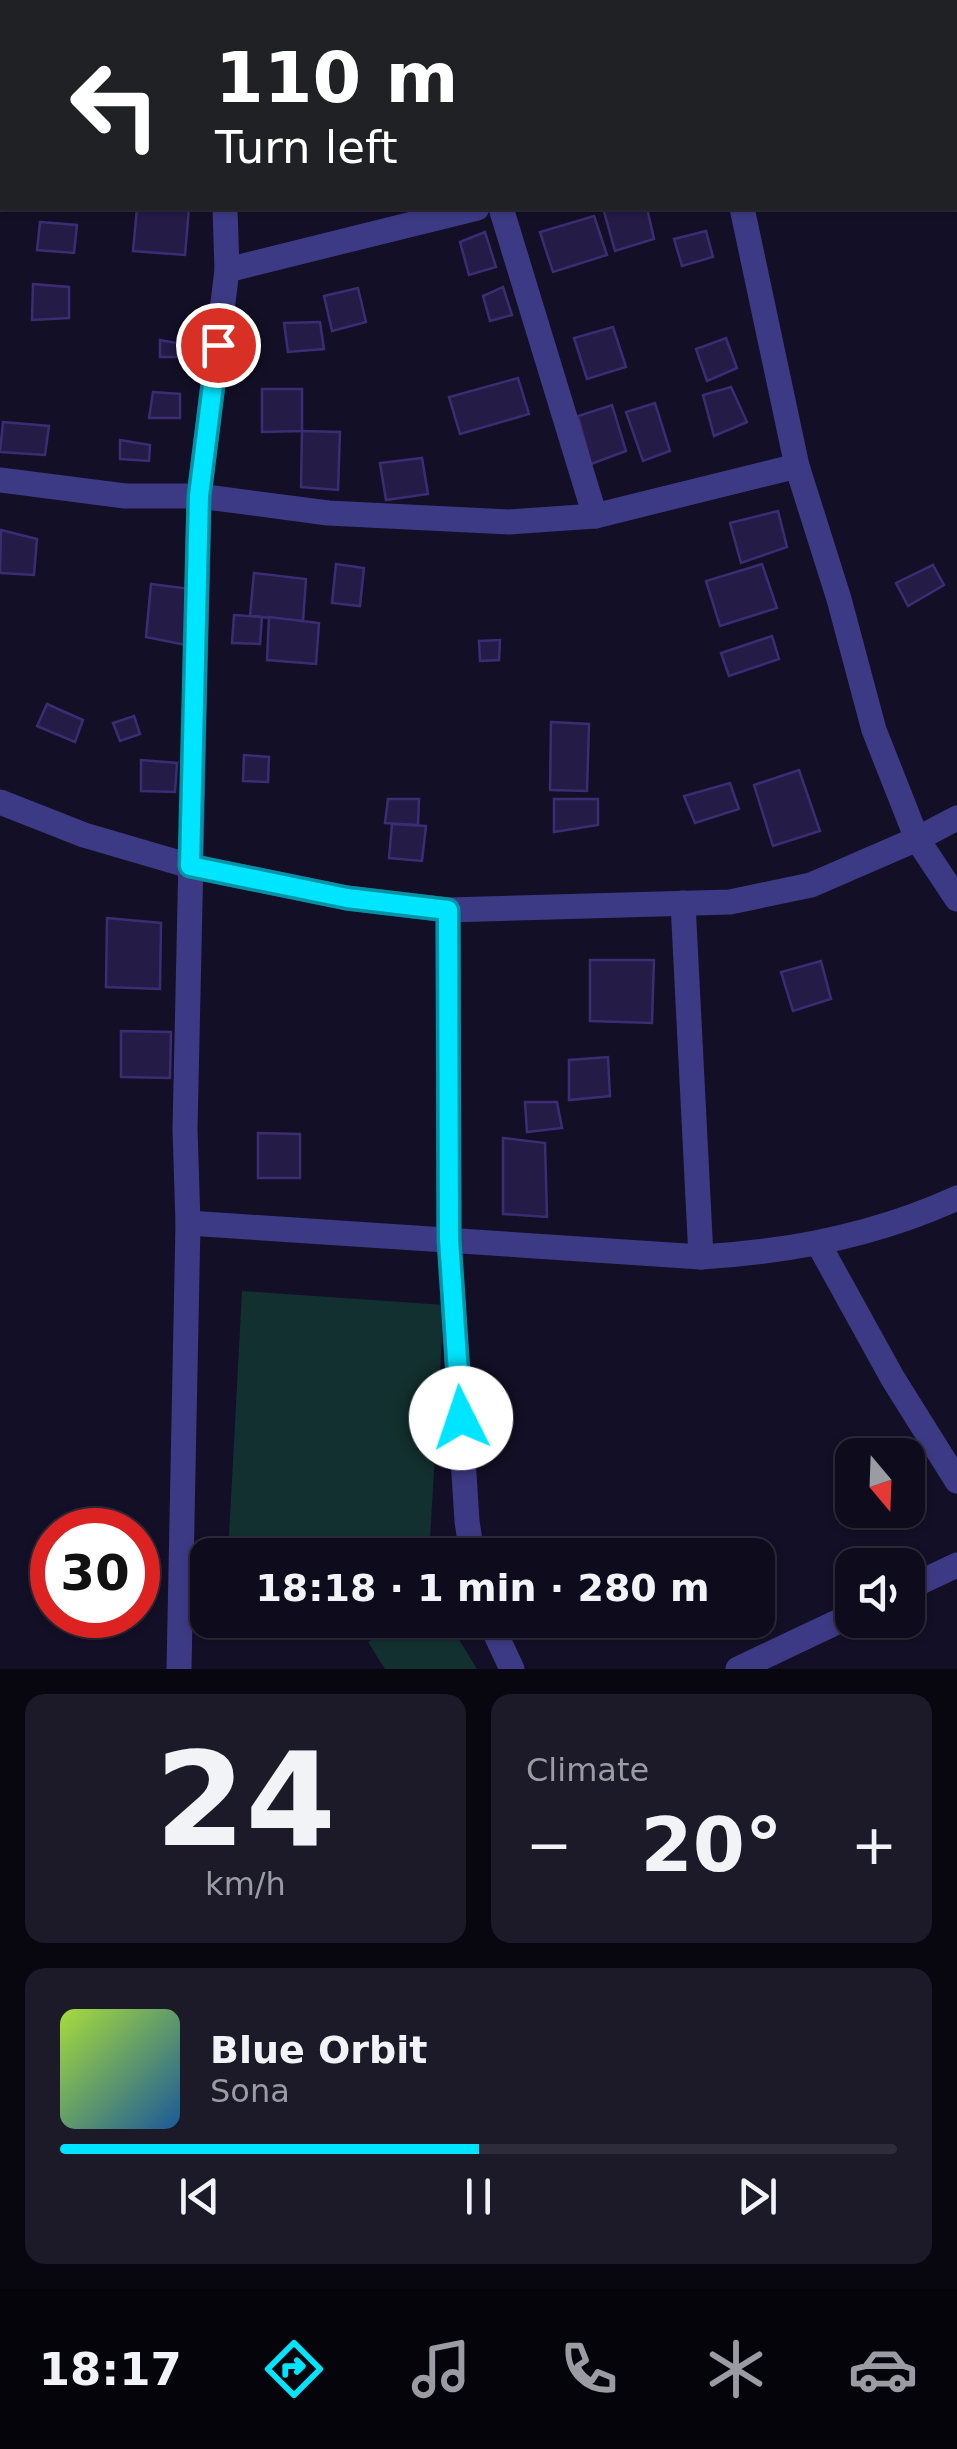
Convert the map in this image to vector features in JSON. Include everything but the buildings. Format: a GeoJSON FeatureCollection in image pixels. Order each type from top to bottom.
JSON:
{"type":"FeatureCollection","features":[{"type":"Feature","properties":{"kind":"street"},"geometry":{"type":"LineString","coordinates":[[180,1669],[188,1223],[185,1130],[199,496],[227,270],[225,210]]}},
{"type":"Feature","properties":{"kind":"street"},"geometry":{"type":"LineString","coordinates":[[227,270],[469,210]]}},
{"type":"Feature","properties":{"kind":"street"},"geometry":{"type":"LineString","coordinates":[[502,210],[595,516]]}},
{"type":"Feature","properties":{"kind":"street"},"geometry":{"type":"LineString","coordinates":[[742,210],[797,466],[839,599],[874,730],[917,839],[957,899]]}},
{"type":"Feature","properties":{"kind":"street"},"geometry":{"type":"LineString","coordinates":[[0,480],[126,496],[199,496],[328,513],[509,522],[595,516],[797,466]]}},
{"type":"Feature","properties":{"kind":"street"},"geometry":{"type":"LineString","coordinates":[[0,802],[84,835],[190,866],[347,898],[448,910],[730,902],[811,885],[957,818]]}},
{"type":"Feature","properties":{"kind":"street"},"geometry":{"type":"LineString","coordinates":[[683,903],[701,1257]]}},
{"type":"Feature","properties":{"kind":"street"},"geometry":{"type":"LineString","coordinates":[[448,910],[449,1239],[470,1538]]}},
{"type":"Feature","properties":{"kind":"street"},"geometry":{"type":"LineString","coordinates":[[188,1223],[701,1257],[818,1243],[889,1224],[957,1198]]}},
{"type":"Feature","properties":{"kind":"street"},"geometry":{"type":"LineString","coordinates":[[818,1243],[892,1377],[957,1481]]}},
{"type":"Feature","properties":{"kind":"street"},"geometry":{"type":"LineString","coordinates":[[925,1580],[957,1565]]}},
{"type":"Feature","properties":{"kind":"street"},"geometry":{"type":"LineString","coordinates":[[738,1669],[835,1622]]}},
{"type":"Feature","properties":{"kind":"street"},"geometry":{"type":"LineString","coordinates":[[498,1638],[512,1669]]}},
{"type":"Feature","properties":{"kind":"green space"},"geometry":{"type":"Polygon","coordinates":[[[242,1291],[444,1305],[430,1538],[229,1538],[242,1291]]]}},
{"type":"Feature","properties":{"kind":"green space"},"geometry":{"type":"Polygon","coordinates":[[[375,1638],[458,1638],[477,1669],[385,1669],[368,1642],[375,1638]]]}},
{"type":"Feature","properties":{"kind":"route"},"geometry":{"type":"LineString","coordinates":[[218,345],[199,496],[190,866],[347,898],[448,910],[449,1239],[461,1418]]}}]}
